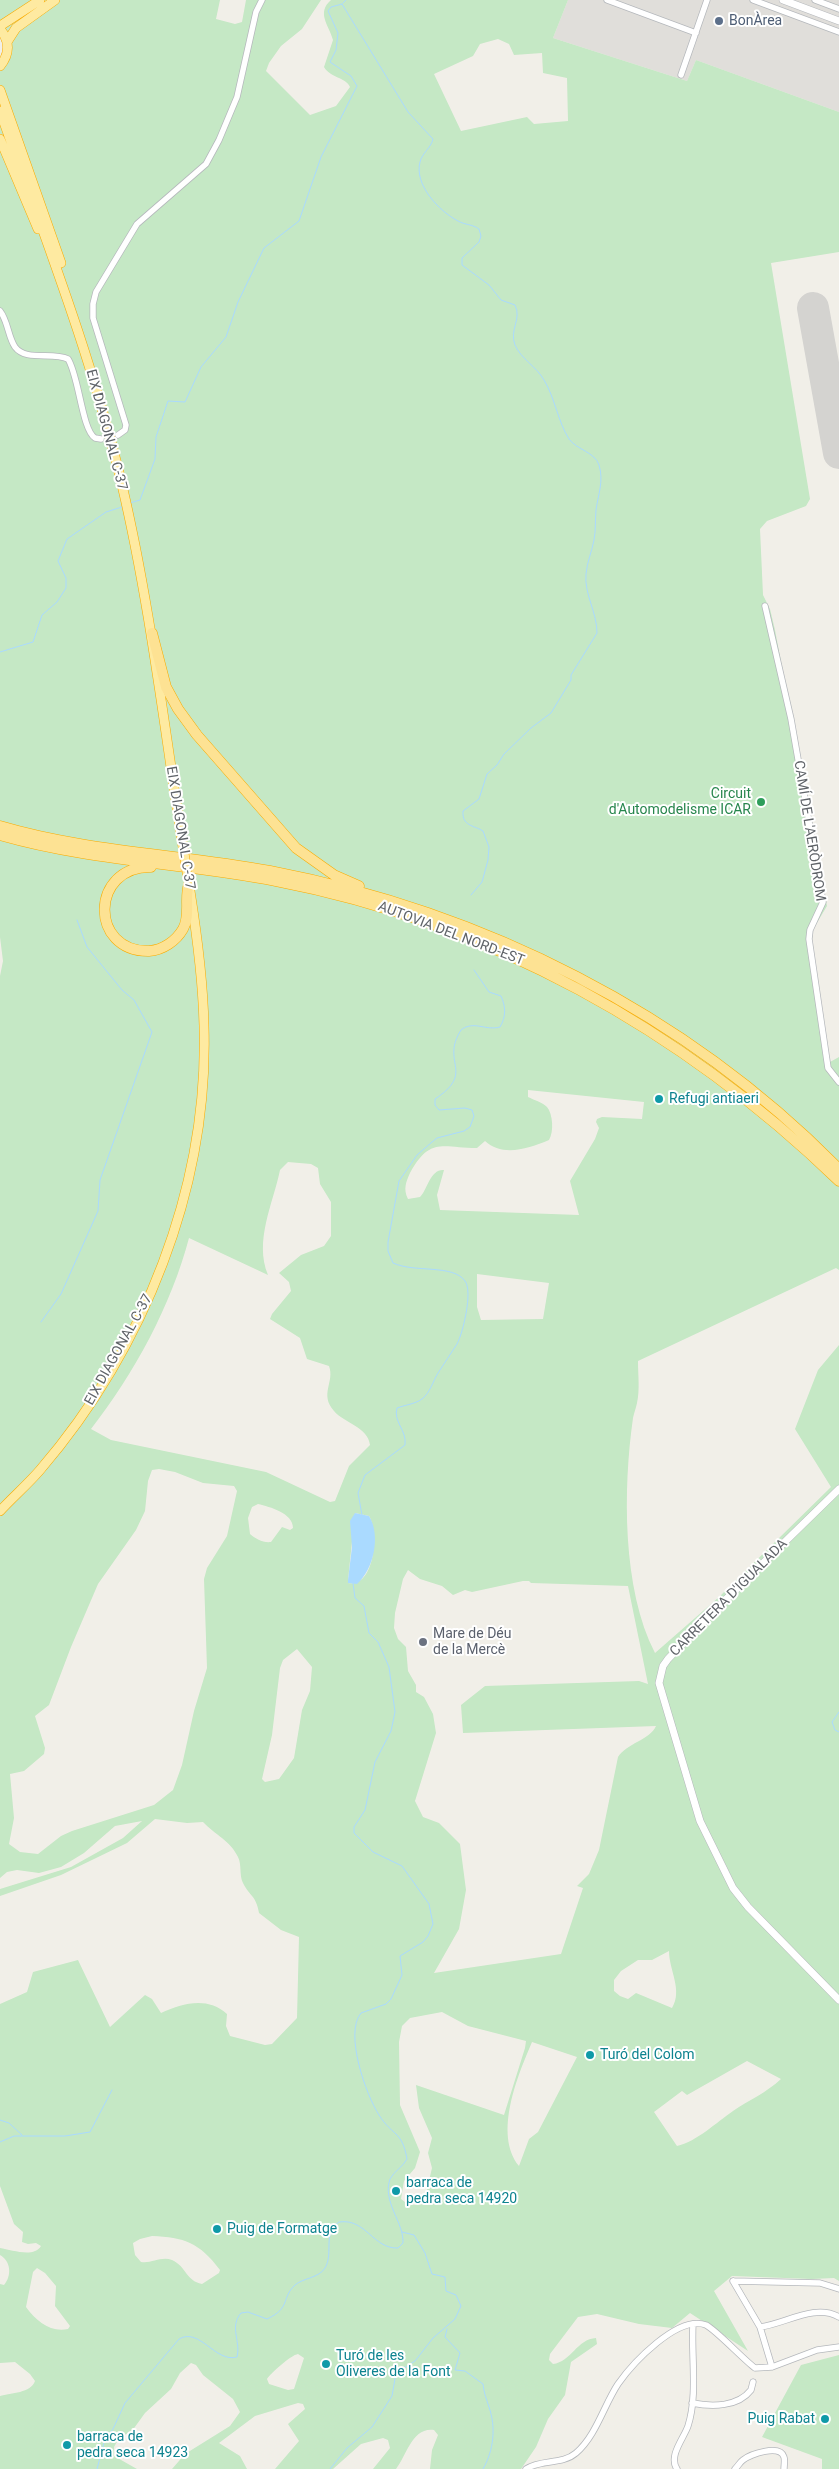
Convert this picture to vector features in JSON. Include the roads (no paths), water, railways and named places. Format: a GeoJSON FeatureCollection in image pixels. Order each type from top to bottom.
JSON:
{"type":"FeatureCollection","features":[{"type":"Feature","properties":{"kind":"highway"},"geometry":{"type":"LineString","coordinates":[[1,67],[7,54],[7,42],[0,28],[40,0]]}},
{"type":"Feature","properties":{"kind":"highway"},"geometry":{"type":"LineString","coordinates":[[7,42],[16,28],[55,0]]}},
{"type":"Feature","properties":{"kind":"highway"},"geometry":{"type":"LineString","coordinates":[[0,90],[57,249],[78,316],[79,333]]}},
{"type":"Feature","properties":{"kind":"highway","name":"EIX DIAGONAL C-37"},"geometry":{"type":"LineString","coordinates":[[0,111],[79,333],[122,486],[152,633],[152,652],[198,940],[204,1025],[203,1078],[195,1148],[172,1241],[150,1297],[122,1351],[83,1414],[40,1471],[0,1510]]}},
{"type":"Feature","properties":{"kind":"highway"},"geometry":{"type":"LineString","coordinates":[[0,139],[63,296],[68,300]]}},
{"type":"Feature","properties":{"kind":"highway"},"geometry":{"type":"LineString","coordinates":[[152,633],[164,680],[178,709],[197,735],[290,841],[334,875],[387,898]]}},
{"type":"Feature","properties":{"kind":"highway","name":"AUTOVIA DEL NORD-EST"},"geometry":{"type":"LineString","coordinates":[[0,826],[81,845],[269,870],[387,898],[496,938],[573,975],[645,1016],[705,1056],[752,1091],[839,1168]]}},
{"type":"Feature","properties":{"kind":"highway","name":"AUTOVIA DEL NORD-EST"},"geometry":{"type":"LineString","coordinates":[[0,835],[83,854],[232,874],[319,890],[382,907],[462,935],[553,975],[621,1012],[705,1067],[773,1120],[839,1181]]}},
{"type":"Feature","properties":{"kind":"highway"},"geometry":{"type":"LineString","coordinates":[[189,881],[187,890],[188,912],[185,926],[169,944],[154,950],[136,950],[120,942],[106,923],[104,907],[108,892],[117,879],[129,871],[156,868],[220,875],[232,874]]}},
{"type":"Feature","properties":{"kind":"street"},"geometry":{"type":"LineString","coordinates":[[118,435],[125,430],[126,425],[93,318],[93,304],[96,292],[137,224],[206,164],[219,140],[237,97],[256,12],[262,0]]}},
{"type":"Feature","properties":{"kind":"street"},"geometry":{"type":"LineString","coordinates":[[607,0],[696,33]]}},
{"type":"Feature","properties":{"kind":"street"},"geometry":{"type":"LineString","coordinates":[[681,76],[707,0]]}},
{"type":"Feature","properties":{"kind":"street"},"geometry":{"type":"LineString","coordinates":[[753,0],[839,32]]}},
{"type":"Feature","properties":{"kind":"street"},"geometry":{"type":"LineString","coordinates":[[783,0],[839,21]]}},
{"type":"Feature","properties":{"kind":"street"},"geometry":{"type":"LineString","coordinates":[[815,0],[839,9]]}},
{"type":"Feature","properties":{"kind":"street"},"geometry":{"type":"LineString","coordinates":[[0,311],[13,344],[19,352],[29,355],[59,355],[68,359],[78,387],[89,432],[95,438],[101,439]]}},
{"type":"Feature","properties":{"kind":"street","name":"CAMÍ DE L'AERÒDROM"},"geometry":{"type":"LineString","coordinates":[[765,606],[788,703],[823,902],[810,930],[809,939],[828,1068],[839,1082]]}},
{"type":"Feature","properties":{"kind":"street","name":"CARRETERA D'IGUALADA"},"geometry":{"type":"LineString","coordinates":[[839,1489],[720,1604],[668,1659],[663,1666],[659,1683],[698,1813],[734,1888],[748,1908],[839,2000]]}},
{"type":"Feature","properties":{"kind":"street"},"geometry":{"type":"LineString","coordinates":[[772,2367],[760,2327],[733,2281],[820,2283],[839,2290]]}},
{"type":"Feature","properties":{"kind":"street"},"geometry":{"type":"LineString","coordinates":[[760,2327],[774,2326],[811,2313],[825,2312],[839,2317]]}},
{"type":"Feature","properties":{"kind":"street"},"geometry":{"type":"LineString","coordinates":[[677,2469],[675,2455],[688,2425],[692,2403],[693,2324]]}},
{"type":"Feature","properties":{"kind":"street"},"geometry":{"type":"LineString","coordinates":[[526,2469],[536,2464],[560,2460],[576,2452],[585,2442],[617,2385],[631,2367],[671,2332],[693,2324],[706,2326],[755,2368],[772,2367],[817,2350],[839,2346]]}},
{"type":"Feature","properties":{"kind":"street"},"geometry":{"type":"LineString","coordinates":[[692,2403],[714,2404],[738,2401],[751,2390],[753,2382]]}},
{"type":"Feature","properties":{"kind":"street"},"geometry":{"type":"LineString","coordinates":[[735,2469],[742,2460],[752,2455],[776,2450],[781,2452],[784,2457],[784,2469]]}},
{"type":"Feature","properties":{"kind":"water"},"geometry":{"type":"Polygon","coordinates":[[[355,1513],[369,1516],[375,1533],[374,1552],[368,1570],[357,1584],[348,1583],[352,1547],[350,1521],[355,1513]]]}},
{"type":"Feature","properties":{"kind":"waterway"},"geometry":{"type":"LineString","coordinates":[[343,3],[346,0]]}},
{"type":"Feature","properties":{"kind":"waterway"},"geometry":{"type":"LineString","coordinates":[[342,4],[408,112],[433,139],[420,162],[419,171],[424,188],[436,204],[451,217],[479,229],[481,236],[479,242],[462,258],[462,265],[489,285],[501,300],[515,305],[517,310],[513,334],[515,345],[544,380],[569,439],[576,446],[594,457],[600,471],[601,482],[596,510],[595,536],[586,574],[587,589],[597,633],[571,675],[571,680],[551,713],[531,728],[504,754],[497,765],[487,774],[479,799],[463,811],[464,820],[483,831],[489,847],[488,860],[482,882],[471,895]]}},
{"type":"Feature","properties":{"kind":"waterway"},"geometry":{"type":"LineString","coordinates":[[130,503],[140,500],[155,459],[156,437],[168,401],[185,402],[201,367],[226,337],[238,302],[264,248],[299,221],[321,157],[357,86],[351,76],[330,62],[336,50],[338,33],[328,11],[331,7],[342,4]]}},
{"type":"Feature","properties":{"kind":"waterway"},"geometry":{"type":"LineString","coordinates":[[0,652],[33,642],[42,615],[57,602],[66,588],[66,578],[58,561],[67,539],[106,512],[122,507]]}},
{"type":"Feature","properties":{"kind":"waterway"},"geometry":{"type":"LineString","coordinates":[[41,1322],[61,1294],[98,1211],[100,1180],[152,1032],[134,1000],[122,990],[87,947],[77,920]]}},
{"type":"Feature","properties":{"kind":"waterway"},"geometry":{"type":"LineString","coordinates":[[362,1515],[358,1493],[365,1475],[405,1445],[404,1435],[397,1418],[397,1408],[419,1401],[427,1394],[457,1344],[464,1322],[468,1302],[465,1281],[452,1272],[412,1268],[393,1263],[388,1251],[388,1242],[399,1181],[417,1155],[437,1138],[464,1131],[470,1127],[474,1116],[472,1110],[465,1108],[439,1110],[435,1105],[435,1099],[447,1090],[456,1074],[454,1051],[461,1030],[470,1026],[500,1027],[504,1016],[504,1004],[501,996],[489,992],[474,970]]}},
{"type":"Feature","properties":{"kind":"waterway"},"geometry":{"type":"LineString","coordinates":[[97,2469],[105,2439],[113,2429],[125,2403],[179,2339],[194,2338],[222,2355],[237,2357],[236,2324],[241,2313],[248,2312],[267,2319],[280,2311],[288,2294],[295,2285],[315,2276],[325,2268],[329,2256],[329,2238],[334,2227],[339,2222],[348,2222],[356,2225],[389,2247],[398,2248],[403,2243],[400,2227],[391,2204],[388,2187],[392,2176],[407,2159],[402,2143],[379,2115],[368,2093],[356,2049],[356,2022],[361,2013],[386,2004],[391,1999],[402,1975],[400,1956],[423,1942],[433,1924],[429,1904],[402,1866],[373,1852],[354,1833],[354,1827],[365,1810],[375,1762],[391,1731],[395,1712],[389,1667],[378,1642],[369,1633],[364,1606],[355,1598],[353,1583]]}},
{"type":"Feature","properties":{"kind":"waterway"},"geometry":{"type":"LineString","coordinates":[[839,1712],[832,1722],[835,1730],[839,1732]]}},
{"type":"Feature","properties":{"kind":"waterway"},"geometry":{"type":"LineString","coordinates":[[0,2142],[14,2136],[65,2136],[90,2132],[112,2090]]}},
{"type":"Feature","properties":{"kind":"waterway"},"geometry":{"type":"LineString","coordinates":[[0,2120],[9,2123],[22,2135]]}},
{"type":"Feature","properties":{"kind":"waterway"},"geometry":{"type":"LineString","coordinates":[[330,2469],[347,2448],[372,2427],[392,2396],[396,2373],[415,2361],[433,2338],[455,2319],[461,2306],[456,2295],[446,2291],[445,2277],[432,2274],[425,2253],[414,2235],[402,2232]]}},
{"type":"Feature","properties":{"kind":"waterway"},"geometry":{"type":"LineString","coordinates":[[447,2329],[445,2337],[460,2353],[455,2370],[465,2371],[483,2384],[493,2422],[492,2446],[483,2469]]}},
{"type":"Feature","properties":{"kind":"place","name":"BonÀrea"},"geometry":{"type":"Point","coordinates":[719,21]}},
{"type":"Feature","properties":{"kind":"place","name":"Circuit d'Automodelisme ICAR"},"geometry":{"type":"Point","coordinates":[761,802]}},
{"type":"Feature","properties":{"kind":"place","name":"Refugi antiaeri"},"geometry":{"type":"Point","coordinates":[659,1099]}},
{"type":"Feature","properties":{"kind":"place","name":"Mare de Déu de la Mercè"},"geometry":{"type":"Point","coordinates":[423,1642]}},
{"type":"Feature","properties":{"kind":"place","name":"Turó del Colom"},"geometry":{"type":"Point","coordinates":[590,2055]}},
{"type":"Feature","properties":{"kind":"place","name":"barraca de pedra seca 14920"},"geometry":{"type":"Point","coordinates":[396,2191]}},
{"type":"Feature","properties":{"kind":"place","name":"Puig de Formatge"},"geometry":{"type":"Point","coordinates":[217,2229]}},
{"type":"Feature","properties":{"kind":"place","name":"Turó de les Oliveres de la Font"},"geometry":{"type":"Point","coordinates":[326,2364]}},
{"type":"Feature","properties":{"kind":"place","name":"Puig Rabat"},"geometry":{"type":"Point","coordinates":[825,2419]}},
{"type":"Feature","properties":{"kind":"place","name":"barraca de pedra seca 14923"},"geometry":{"type":"Point","coordinates":[67,2445]}}]}
